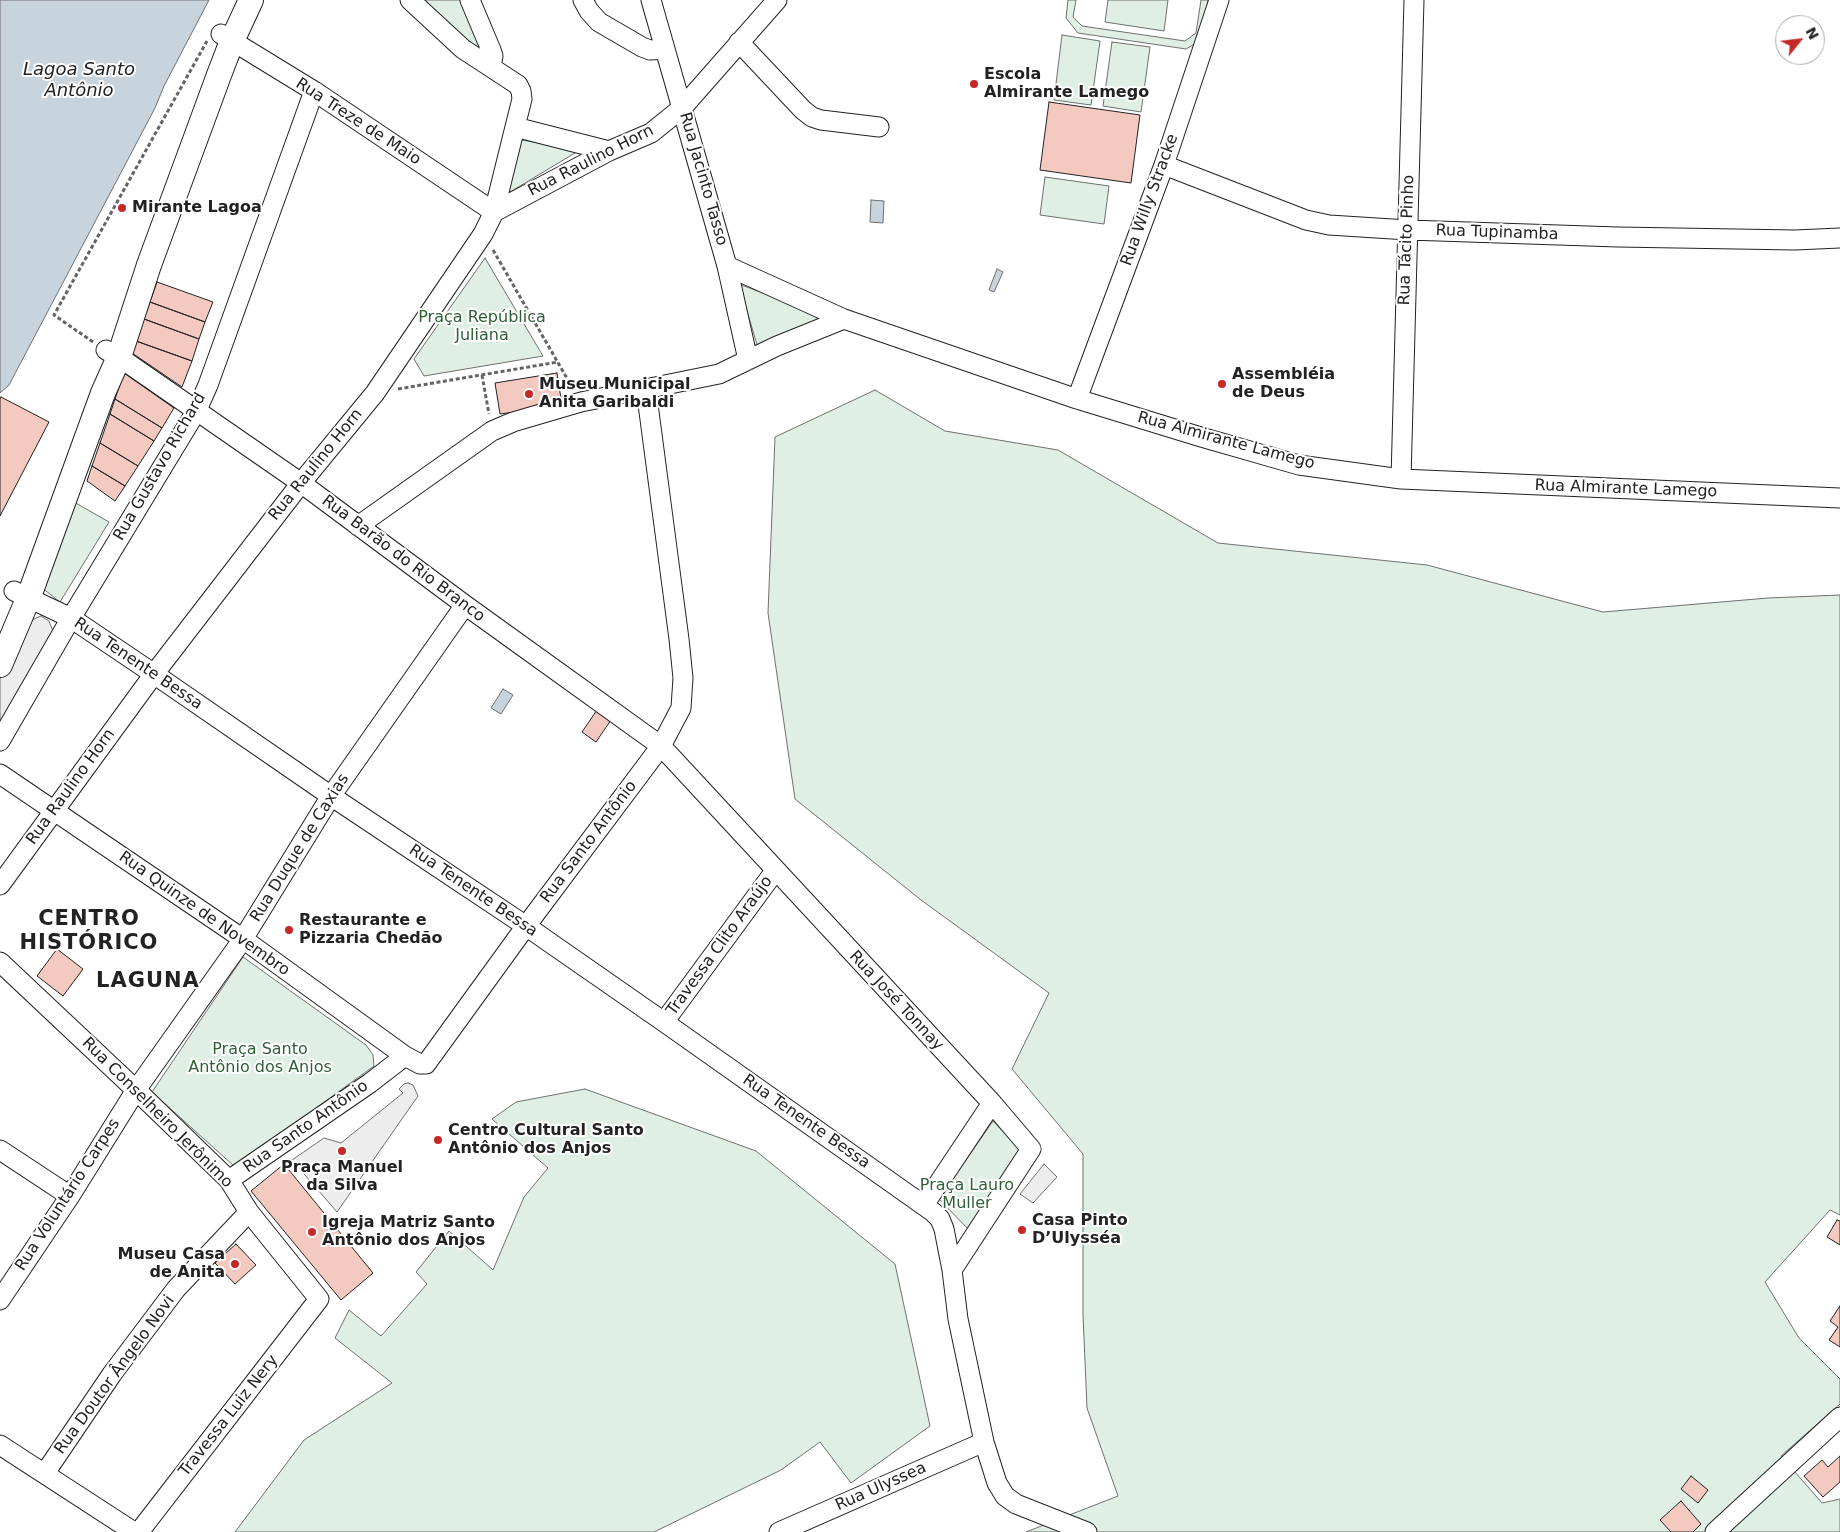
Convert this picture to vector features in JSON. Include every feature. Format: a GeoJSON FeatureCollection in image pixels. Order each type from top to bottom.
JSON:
{"type":"FeatureCollection","features":[{"type":"Feature","properties":{"kind":"main road"},"geometry":{"type":"LineString","coordinates":[[0,665],[21,595],[59,494],[103,394],[112,354],[227,38],[234,0]]}},
{"type":"Feature","properties":{"kind":"main road"},"geometry":{"type":"LineString","coordinates":[[227,38],[251,0]]}},
{"type":"Feature","properties":{"kind":"main road"},"geometry":{"type":"LineString","coordinates":[[0,628],[21,595]]}},
{"type":"Feature","properties":{"kind":"street"},"geometry":{"type":"LineString","coordinates":[[410,0],[464,49],[518,86],[521,91],[522,99],[516,128],[494,212]]}},
{"type":"Feature","properties":{"kind":"street"},"geometry":{"type":"LineString","coordinates":[[470,0],[493,56],[490,68]]}},
{"type":"Feature","properties":{"kind":"street"},"geometry":{"type":"LineString","coordinates":[[583,0],[589,12],[599,22],[642,47],[650,50],[665,49]]}},
{"type":"Feature","properties":{"kind":"street","name":"Rua Jacinto Tasso"},"geometry":{"type":"LineString","coordinates":[[651,0],[727,266],[748,360]]}},
{"type":"Feature","properties":{"kind":"street","name":"Rua Raulino Horn"},"geometry":{"type":"LineString","coordinates":[[0,885],[154,674],[301,483],[374,393],[484,234],[494,212],[609,151],[651,133],[682,108],[776,0]]}},
{"type":"Feature","properties":{"kind":"street","name":"Rua Willy Stracke"},"geometry":{"type":"LineString","coordinates":[[1077,399],[1164,165],[1220,0]]}},
{"type":"Feature","properties":{"kind":"street","name":"Rua Tácito Pinho"},"geometry":{"type":"LineString","coordinates":[[1401,479],[1414,0]]}},
{"type":"Feature","properties":{"kind":"street","name":"Rua Treze de Maio"},"geometry":{"type":"LineString","coordinates":[[227,38],[314,91],[494,212]]}},
{"type":"Feature","properties":{"kind":"street"},"geometry":{"type":"LineString","coordinates":[[739,42],[802,110],[812,117],[821,120],[880,127]]}},
{"type":"Feature","properties":{"kind":"street","name":"Rua Gustavo Richard"},"geometry":{"type":"LineString","coordinates":[[0,741],[71,618],[197,410],[212,376],[314,91]]}},
{"type":"Feature","properties":{"kind":"street"},"geometry":{"type":"LineString","coordinates":[[516,128],[609,151]]}},
{"type":"Feature","properties":{"kind":"street","name":"Rua Tupinamba"},"geometry":{"type":"LineString","coordinates":[[1164,165],[1306,220],[1329,225],[1408,230],[1795,240],[1840,238]]}},
{"type":"Feature","properties":{"kind":"street","name":"Rua Almirante Lamego"},"geometry":{"type":"LineString","coordinates":[[727,266],[844,320],[1077,399],[1299,465],[1401,479],[1840,498]]}},
{"type":"Feature","properties":{"kind":"street"},"geometry":{"type":"LineString","coordinates":[[358,526],[492,431],[513,422],[581,402],[718,374],[777,346],[844,320]]}},
{"type":"Feature","properties":{"kind":"street","name":"Rua Barão do Rio Branco"},"geometry":{"type":"LineString","coordinates":[[112,354],[197,410],[301,483],[465,605],[661,746]]}},
{"type":"Feature","properties":{"kind":"street","name":"Rua Santo Antônio"},"geometry":{"type":"LineString","coordinates":[[228,1180],[405,1056],[420,1064],[426,1064],[431,1059],[526,926],[661,746],[681,708],[683,678],[646,389]]}},
{"type":"Feature","properties":{"kind":"street","name":"Rua Tenente Bessa"},"geometry":{"type":"LineString","coordinates":[[21,595],[71,618],[331,796],[526,926],[924,1205],[940,1219],[944,1229],[952,1270],[958,1319],[984,1442],[997,1483],[1005,1496],[1016,1504],[1088,1532]]}},
{"type":"Feature","properties":{"kind":"street","name":"Rua Duque de Caxias"},"geometry":{"type":"LineString","coordinates":[[136,1090],[243,939],[331,796],[465,605]]}},
{"type":"Feature","properties":{"kind":"street","name":"Rua José Tonnay"},"geometry":{"type":"LineString","coordinates":[[661,746],[992,1104],[1032,1150],[952,1270]]}},
{"type":"Feature","properties":{"kind":"street","name":"Rua Quinze de Novembro"},"geometry":{"type":"LineString","coordinates":[[0,774],[243,939],[405,1056]]}},
{"type":"Feature","properties":{"kind":"street","name":"Travessa Clito Araújo"},"geometry":{"type":"LineString","coordinates":[[664,1022],[775,871]]}},
{"type":"Feature","properties":{"kind":"street","name":"Rua Conselheiro Jerônimo"},"geometry":{"type":"LineString","coordinates":[[0,962],[228,1180],[249,1212],[319,1299]]}},
{"type":"Feature","properties":{"kind":"street","name":"Rua Voluntário Carpes"},"geometry":{"type":"LineString","coordinates":[[0,1300],[70,1196],[136,1090]]}},
{"type":"Feature","properties":{"kind":"street"},"geometry":{"type":"LineString","coordinates":[[924,1205],[992,1104]]}},
{"type":"Feature","properties":{"kind":"street"},"geometry":{"type":"LineString","coordinates":[[0,1150],[70,1196]]}},
{"type":"Feature","properties":{"kind":"street","name":"Rua Doutor Ângelo Novi"},"geometry":{"type":"LineString","coordinates":[[44,1474],[112,1374],[176,1289],[249,1212]]}},
{"type":"Feature","properties":{"kind":"street","name":"Travessa Luiz Nery"},"geometry":{"type":"LineString","coordinates":[[139,1532],[319,1299]]}},
{"type":"Feature","properties":{"kind":"street"},"geometry":{"type":"LineString","coordinates":[[1715,1532],[1840,1417]]}},
{"type":"Feature","properties":{"kind":"street","name":"Rua Ulyssea"},"geometry":{"type":"LineString","coordinates":[[779,1532],[984,1442]]}},
{"type":"Feature","properties":{"kind":"street"},"geometry":{"type":"LineString","coordinates":[[0,1445],[134,1532]]}},
{"type":"Feature","properties":{"kind":"path"},"geometry":{"type":"LineString","coordinates":[[112,354],[54,315],[207,41],[227,38]]}},
{"type":"Feature","properties":{"kind":"path"},"geometry":{"type":"LineString","coordinates":[[484,234],[581,402]]}},
{"type":"Feature","properties":{"kind":"path"},"geometry":{"type":"LineString","coordinates":[[374,393],[558,362]]}},
{"type":"Feature","properties":{"kind":"path"},"geometry":{"type":"LineString","coordinates":[[482,375],[492,431]]}},
{"type":"Feature","properties":{"kind":"green space"},"geometry":{"type":"Polygon","coordinates":[[[418,0],[465,0],[481,37],[482,56],[418,0]]]}},
{"type":"Feature","properties":{"kind":"green space"},"geometry":{"type":"Polygon","coordinates":[[[1068,0],[1076,0],[1073,17],[1082,26],[1185,41],[1196,33],[1201,0],[1208,0],[1203,36],[1198,42],[1186,49],[1078,33],[1066,18],[1068,0]]]}},
{"type":"Feature","properties":{"kind":"green space"},"geometry":{"type":"Polygon","coordinates":[[[1108,0],[1168,0],[1164,31],[1105,22],[1108,0]]]}},
{"type":"Feature","properties":{"kind":"green space"},"geometry":{"type":"Polygon","coordinates":[[[1062,35],[1100,41],[1091,105],[1054,100],[1062,35]]]}},
{"type":"Feature","properties":{"kind":"green space"},"geometry":{"type":"Polygon","coordinates":[[[1112,42],[1150,47],[1141,112],[1103,106],[1112,42]]]}},
{"type":"Feature","properties":{"kind":"green space"},"geometry":{"type":"Polygon","coordinates":[[[516,139],[580,150],[505,195],[516,139]]]}},
{"type":"Feature","properties":{"kind":"green space"},"geometry":{"type":"Polygon","coordinates":[[[1045,177],[1109,186],[1104,224],[1040,215],[1045,177]]]}},
{"type":"Feature","properties":{"kind":"green space","name":"Praça República Juliana"},"geometry":{"type":"Polygon","coordinates":[[[485,258],[543,356],[424,376],[414,359],[485,258]]]}},
{"type":"Feature","properties":{"kind":"green space"},"geometry":{"type":"Polygon","coordinates":[[[739,284],[828,318],[758,348],[739,284]]]}},
{"type":"Feature","properties":{"kind":"green space"},"geometry":{"type":"Polygon","coordinates":[[[875,390],[945,431],[1058,450],[1218,543],[1427,565],[1603,612],[1768,598],[1840,595],[1840,1215],[1830,1210],[1765,1282],[1799,1338],[1840,1379],[1840,1404],[1781,1456],[1822,1503],[1840,1499],[1840,1532],[1026,1532],[1118,1496],[1087,1408],[1083,1315],[1083,1154],[1012,1069],[1049,993],[921,900],[795,799],[768,613],[775,437],[875,390]]]}},
{"type":"Feature","properties":{"kind":"green space"},"geometry":{"type":"Polygon","coordinates":[[[74,502],[109,522],[60,602],[41,587],[74,502]]]}},
{"type":"Feature","properties":{"kind":"green space","name":"Praça Santo Antônio dos Anjos"},"geometry":{"type":"Polygon","coordinates":[[[243,957],[366,1045],[373,1055],[374,1066],[235,1167],[152,1092],[243,957]]]}},
{"type":"Feature","properties":{"kind":"green space"},"geometry":{"type":"Polygon","coordinates":[[[585,1089],[756,1151],[895,1264],[930,1426],[851,1483],[820,1442],[781,1470],[654,1532],[235,1532],[304,1440],[392,1383],[335,1338],[349,1310],[381,1336],[427,1284],[416,1272],[449,1231],[493,1270],[524,1197],[548,1168],[492,1119],[516,1102],[585,1089]]]}},
{"type":"Feature","properties":{"kind":"green space","name":"Praça Lauro Muller"},"geometry":{"type":"Polygon","coordinates":[[[993,1121],[1020,1150],[969,1230],[939,1199],[993,1121]]]}},
{"type":"Feature","properties":{"kind":"shaded area"},"geometry":{"type":"Polygon","coordinates":[[[41,616],[49,621],[54,634],[0,724],[0,678],[27,622],[41,616]]]}},
{"type":"Feature","properties":{"kind":"shaded area","name":"Praça Manuel da Silva"},"geometry":{"type":"Polygon","coordinates":[[[408,1083],[413,1085],[418,1096],[337,1212],[292,1160],[324,1138],[341,1143],[403,1093],[399,1089],[408,1083]]]}},
{"type":"Feature","properties":{"kind":"shaded area"},"geometry":{"type":"Polygon","coordinates":[[[1044,1164],[1057,1177],[1033,1203],[1020,1194],[1044,1164]]]}},
{"type":"Feature","properties":{"kind":"water","name":"Lagoa Santo Antônio"},"geometry":{"type":"Polygon","coordinates":[[[0,0],[209,0],[164,86],[155,108],[9,385],[0,393],[0,0]]]}},
{"type":"Feature","properties":{"kind":"water"},"geometry":{"type":"Polygon","coordinates":[[[871,200],[884,201],[883,223],[870,222],[871,200]]]}},
{"type":"Feature","properties":{"kind":"water"},"geometry":{"type":"Polygon","coordinates":[[[997,269],[1003,272],[994,292],[989,290],[997,269]]]}},
{"type":"Feature","properties":{"kind":"water"},"geometry":{"type":"Polygon","coordinates":[[[503,689],[513,695],[501,714],[491,708],[503,689]]]}},
{"type":"Feature","properties":{"kind":"building"},"geometry":{"type":"Polygon","coordinates":[[[1049,102],[1140,115],[1131,183],[1040,170],[1049,102]]]}},
{"type":"Feature","properties":{"kind":"building"},"geometry":{"type":"Polygon","coordinates":[[[157,282],[213,302],[205,322],[150,302],[157,282]]]}},
{"type":"Feature","properties":{"kind":"building"},"geometry":{"type":"Polygon","coordinates":[[[150,302],[205,322],[199,339],[144,319],[150,302]]]}},
{"type":"Feature","properties":{"kind":"building"},"geometry":{"type":"Polygon","coordinates":[[[144,319],[199,339],[192,361],[136,341],[144,319]]]}},
{"type":"Feature","properties":{"kind":"building"},"geometry":{"type":"Polygon","coordinates":[[[136,341],[192,361],[182,387],[132,353],[136,341]]]}},
{"type":"Feature","properties":{"kind":"building"},"geometry":{"type":"Polygon","coordinates":[[[124,373],[174,408],[162,428],[115,399],[124,373]]]}},
{"type":"Feature","properties":{"kind":"building","name":"Museu Municipal Anita Garibaldi"},"geometry":{"type":"Polygon","coordinates":[[[557,373],[562,405],[500,414],[495,383],[557,373]]]}},
{"type":"Feature","properties":{"kind":"building"},"geometry":{"type":"Polygon","coordinates":[[[1,397],[49,422],[0,516],[0,399],[1,397]]]}},
{"type":"Feature","properties":{"kind":"building"},"geometry":{"type":"Polygon","coordinates":[[[115,399],[162,428],[154,441],[110,414],[115,399]]]}},
{"type":"Feature","properties":{"kind":"building"},"geometry":{"type":"Polygon","coordinates":[[[110,414],[154,441],[138,466],[100,443],[110,414]]]}},
{"type":"Feature","properties":{"kind":"building"},"geometry":{"type":"Polygon","coordinates":[[[100,443],[138,466],[125,486],[92,466],[100,443]]]}},
{"type":"Feature","properties":{"kind":"building"},"geometry":{"type":"Polygon","coordinates":[[[92,466],[125,486],[115,501],[87,481],[92,466]]]}},
{"type":"Feature","properties":{"kind":"building"},"geometry":{"type":"Polygon","coordinates":[[[597,710],[611,720],[596,742],[582,732],[597,710]]]}},
{"type":"Feature","properties":{"kind":"building"},"geometry":{"type":"Polygon","coordinates":[[[57,949],[83,969],[63,996],[37,976],[57,949]]]}},
{"type":"Feature","properties":{"kind":"building","name":"Igreja Matriz Santo Antônio dos Anjos"},"geometry":{"type":"Polygon","coordinates":[[[284,1164],[373,1273],[341,1300],[251,1191],[284,1164]]]}},
{"type":"Feature","properties":{"kind":"building"},"geometry":{"type":"Polygon","coordinates":[[[1837,1220],[1840,1221],[1840,1245],[1827,1237],[1837,1220]]]}},
{"type":"Feature","properties":{"kind":"building","name":"Museu Casa de Anita"},"geometry":{"type":"Polygon","coordinates":[[[236,1244],[256,1265],[235,1284],[215,1263],[236,1244]]]}},
{"type":"Feature","properties":{"kind":"building"},"geometry":{"type":"Polygon","coordinates":[[[1840,1306],[1840,1347],[1829,1340],[1838,1327],[1830,1321],[1840,1306]]]}},
{"type":"Feature","properties":{"kind":"building"},"geometry":{"type":"Polygon","coordinates":[[[1840,1456],[1840,1482],[1823,1497],[1804,1476],[1822,1460],[1828,1467],[1840,1456]]]}},
{"type":"Feature","properties":{"kind":"building"},"geometry":{"type":"Polygon","coordinates":[[[1691,1476],[1708,1490],[1698,1503],[1681,1489],[1691,1476]]]}},
{"type":"Feature","properties":{"kind":"building"},"geometry":{"type":"Polygon","coordinates":[[[1681,1501],[1701,1524],[1693,1532],[1671,1532],[1660,1520],[1681,1501]]]}},
{"type":"Feature","properties":{"kind":"place","name":"Escola Almirante Lamego"},"geometry":{"type":"Point","coordinates":[974,84]}},
{"type":"Feature","properties":{"kind":"place","name":"Mirante Lagoa"},"geometry":{"type":"Point","coordinates":[122,208]}},
{"type":"Feature","properties":{"kind":"place","name":"Assembléia de Deus"},"geometry":{"type":"Point","coordinates":[1222,384]}},
{"type":"Feature","properties":{"kind":"place","name":"Museu Municipal Anita Garibaldi"},"geometry":{"type":"Point","coordinates":[529,394]}},
{"type":"Feature","properties":{"kind":"place","name":"Restaurante e Pizzaria Chedão"},"geometry":{"type":"Point","coordinates":[289,930]}},
{"type":"Feature","properties":{"kind":"place","name":"Centro Cultural Santo Antônio dos Anjos"},"geometry":{"type":"Point","coordinates":[438,1140]}},
{"type":"Feature","properties":{"kind":"place","name":"Praça Manuel da Silva"},"geometry":{"type":"Point","coordinates":[342,1151]}},
{"type":"Feature","properties":{"kind":"place","name":"Casa Pinto D’Ulysséa"},"geometry":{"type":"Point","coordinates":[1022,1230]}},
{"type":"Feature","properties":{"kind":"place","name":"Igreja Matriz Santo Antônio dos Anjos"},"geometry":{"type":"Point","coordinates":[312,1232]}},
{"type":"Feature","properties":{"kind":"place","name":"Museu Casa de Anita"},"geometry":{"type":"Point","coordinates":[235,1264]}},
{"type":"Feature","properties":{"kind":"district","name":"CENTRO HISTÓRICO"},"geometry":{"type":"Point","coordinates":[89,932]}},
{"type":"Feature","properties":{"kind":"district","name":"LAGUNA"},"geometry":{"type":"Point","coordinates":[148,982]}}]}
